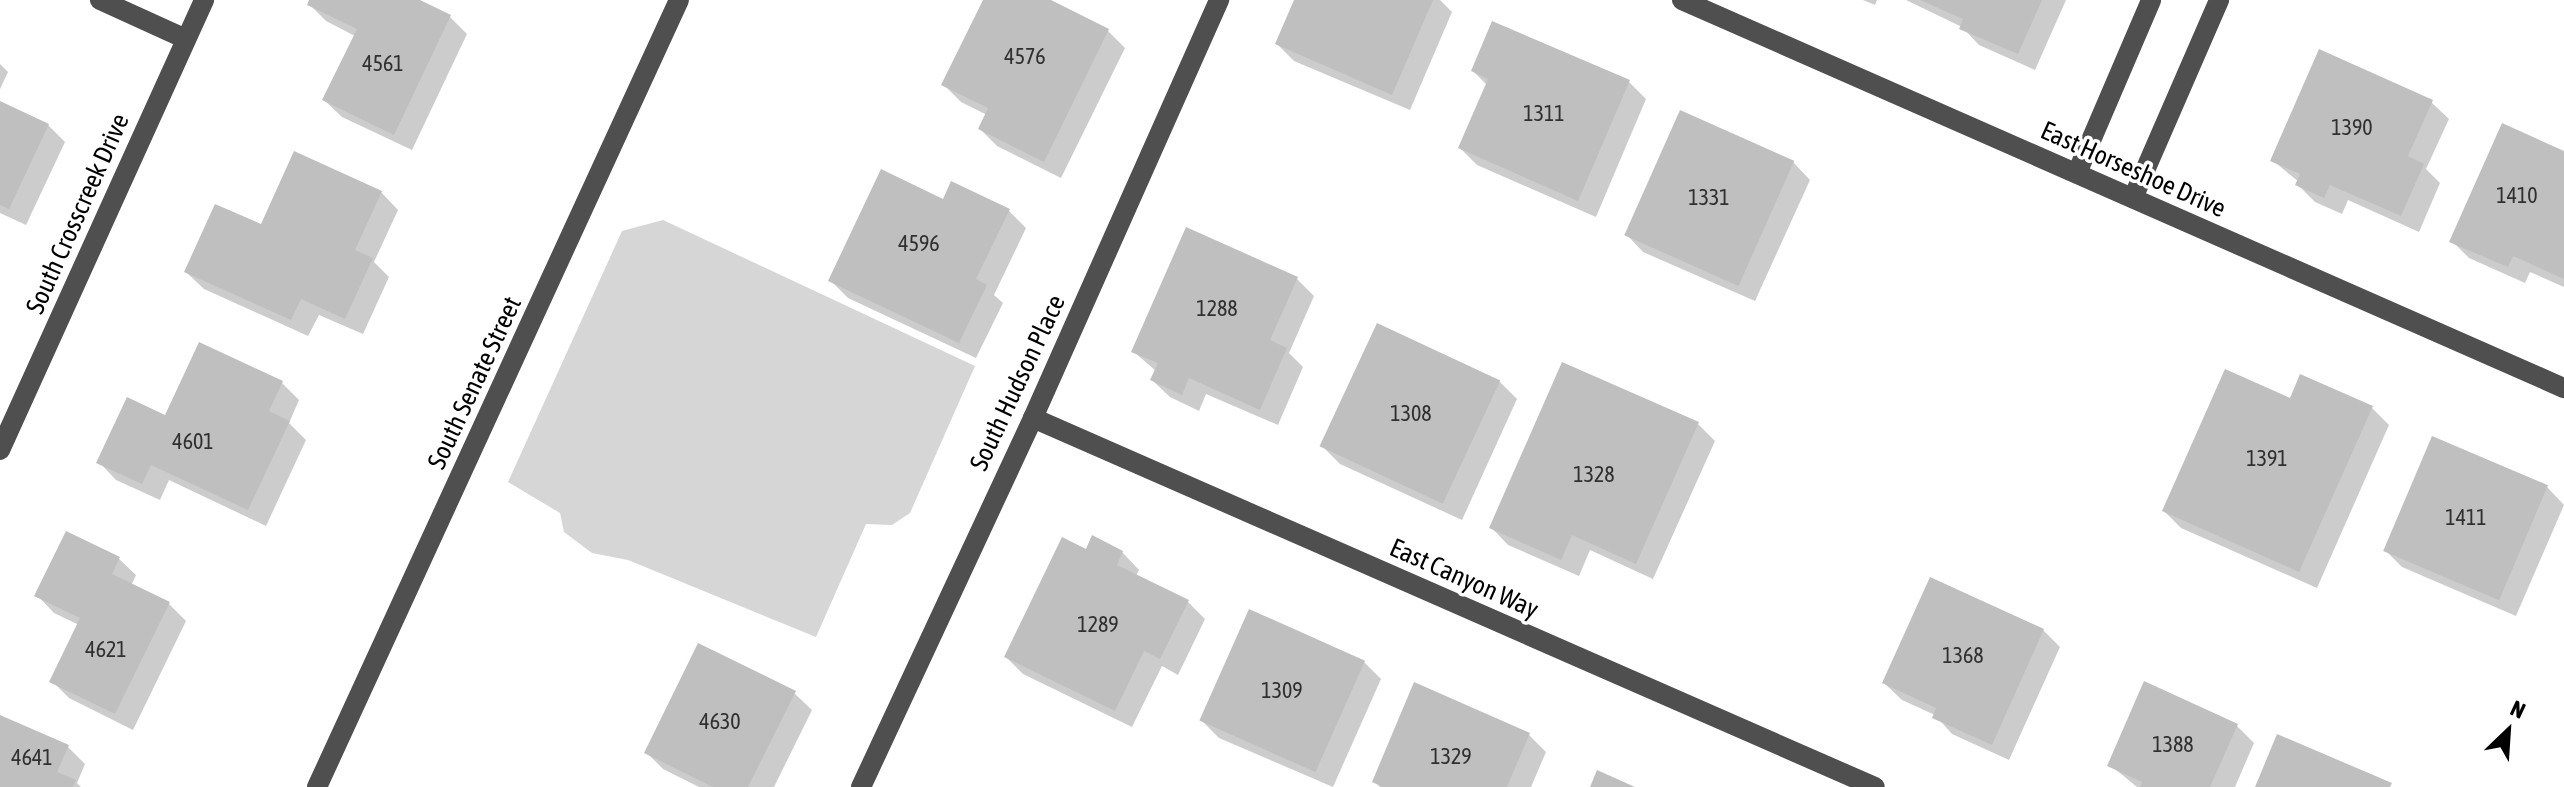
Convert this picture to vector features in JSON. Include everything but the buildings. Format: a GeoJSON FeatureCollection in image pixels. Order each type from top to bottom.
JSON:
{"type":"FeatureCollection","features":[{"type":"Feature","properties":{"kind":"street"},"geometry":{"type":"LineString","coordinates":[[100,0],[186,39]]}},
{"type":"Feature","properties":{"kind":"street","name":"South Crosscreek Drive"},"geometry":{"type":"LineString","coordinates":[[0,450],[204,0]]}},
{"type":"Feature","properties":{"kind":"street","name":"South Senate Street"},"geometry":{"type":"LineString","coordinates":[[317,787],[679,0]]}},
{"type":"Feature","properties":{"kind":"street","name":"South Hudson Place"},"geometry":{"type":"LineString","coordinates":[[861,787],[1033,418],[1219,0]]}},
{"type":"Feature","properties":{"kind":"street","name":"East Horseshoe Drive"},"geometry":{"type":"LineString","coordinates":[[1682,0],[2564,388]]}},
{"type":"Feature","properties":{"kind":"street"},"geometry":{"type":"LineString","coordinates":[[2077,173],[2151,0]]}},
{"type":"Feature","properties":{"kind":"street"},"geometry":{"type":"LineString","coordinates":[[2133,198],[2219,0]]}},
{"type":"Feature","properties":{"kind":"street","name":"East Canyon Way"},"geometry":{"type":"LineString","coordinates":[[1033,418],[1875,787]]}},
{"type":"Feature","properties":{"kind":"shaded area"},"geometry":{"type":"Polygon","coordinates":[[[663,220],[975,366],[910,513],[892,525],[866,524],[816,637],[628,560],[592,553],[564,532],[560,513],[508,482],[622,231],[663,220]]]}}]}
